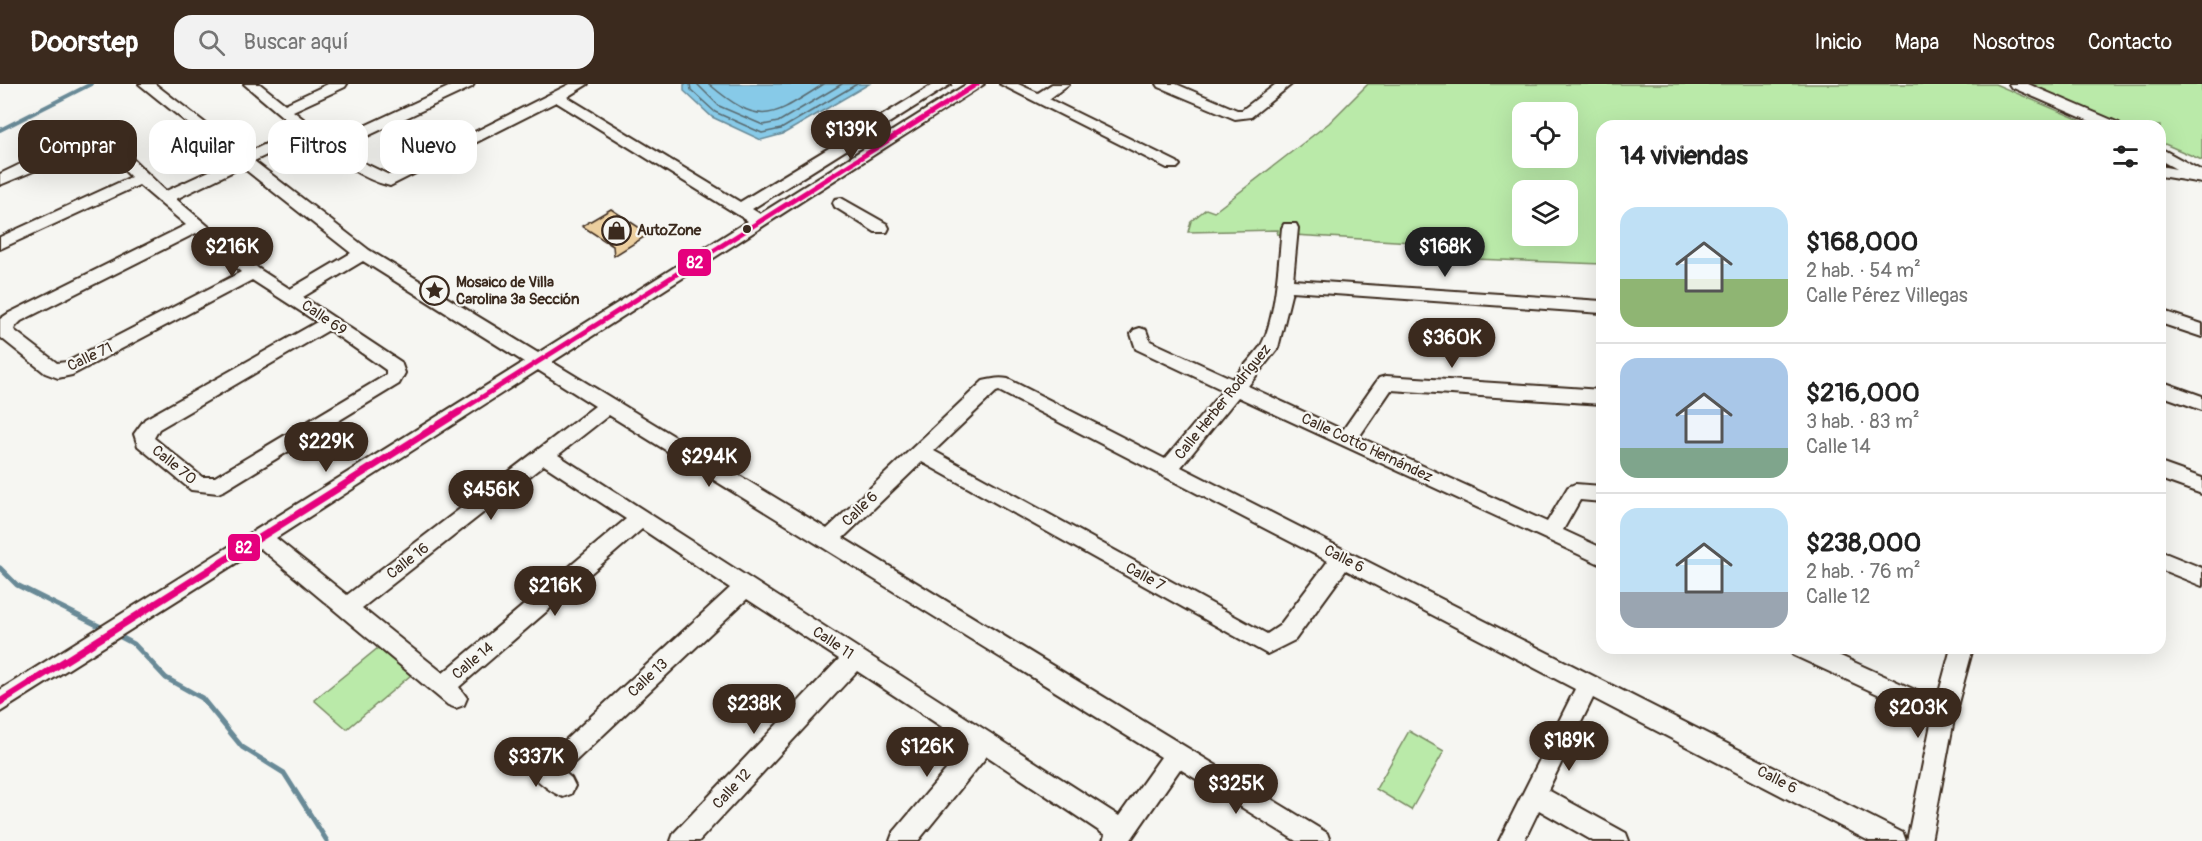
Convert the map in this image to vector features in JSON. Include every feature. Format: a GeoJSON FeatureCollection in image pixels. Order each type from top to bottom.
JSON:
{"type":"FeatureCollection","features":[{"type":"Feature","properties":{"kind":"street"},"geometry":{"type":"LineString","coordinates":[[146,84],[191,120]]}},
{"type":"Feature","properties":{"kind":"street"},"geometry":{"type":"LineString","coordinates":[[251,84],[298,120]]}},
{"type":"Feature","properties":{"kind":"street"},"geometry":{"type":"LineString","coordinates":[[285,110],[340,84]]}},
{"type":"Feature","properties":{"kind":"street"},"geometry":{"type":"LineString","coordinates":[[368,130],[468,84]]}},
{"type":"Feature","properties":{"kind":"street"},"geometry":{"type":"LineString","coordinates":[[368,171],[380,179],[390,181],[581,84]]}},
{"type":"Feature","properties":{"kind":"street"},"geometry":{"type":"LineString","coordinates":[[740,209],[944,84]]}},
{"type":"Feature","properties":{"kind":"street"},"geometry":{"type":"LineString","coordinates":[[0,702],[977,84]]}},
{"type":"Feature","properties":{"kind":"street"},"geometry":{"type":"LineString","coordinates":[[1007,84],[1172,165]]}},
{"type":"Feature","properties":{"kind":"street"},"geometry":{"type":"LineString","coordinates":[[1039,99],[1062,84]]}},
{"type":"Feature","properties":{"kind":"street"},"geometry":{"type":"LineString","coordinates":[[1164,84],[1235,115],[1246,114],[1285,84]]}},
{"type":"Feature","properties":{"kind":"street"},"geometry":{"type":"LineString","coordinates":[[2016,84],[2087,120]]}},
{"type":"Feature","properties":{"kind":"street"},"geometry":{"type":"LineString","coordinates":[[556,96],[760,221]]}},
{"type":"Feature","properties":{"kind":"street","name":"Calle 69"},"geometry":{"type":"LineString","coordinates":[[0,180],[86,143],[104,142],[141,178],[253,273],[395,367],[396,373]]}},
{"type":"Feature","properties":{"kind":"street"},"geometry":{"type":"LineString","coordinates":[[2166,149],[2202,161]]}},
{"type":"Feature","properties":{"kind":"street"},"geometry":{"type":"LineString","coordinates":[[2166,150],[2202,169]]}},
{"type":"Feature","properties":{"kind":"street"},"geometry":{"type":"LineString","coordinates":[[2166,151],[2202,179]]}},
{"type":"Feature","properties":{"kind":"street"},"geometry":{"type":"LineString","coordinates":[[256,171],[363,254],[1318,841]]}},
{"type":"Feature","properties":{"kind":"street"},"geometry":{"type":"LineString","coordinates":[[2166,172],[2202,179]]}},
{"type":"Feature","properties":{"kind":"street"},"geometry":{"type":"LineString","coordinates":[[165,198],[216,174]]}},
{"type":"Feature","properties":{"kind":"street"},"geometry":{"type":"LineString","coordinates":[[0,244],[141,178]]}},
{"type":"Feature","properties":{"kind":"street"},"geometry":{"type":"LineString","coordinates":[[841,203],[881,228]]}},
{"type":"Feature","properties":{"kind":"street","name":"Calle 71"},"geometry":{"type":"LineString","coordinates":[[199,225],[15,316],[6,324],[5,332],[51,368],[58,371],[72,368],[253,273]]}},
{"type":"Feature","properties":{"kind":"street","name":"Calle Herber Rodríguez"},"geometry":{"type":"LineString","coordinates":[[1169,468],[1269,348],[1277,327],[1285,285],[1290,228]]}},
{"type":"Feature","properties":{"kind":"street"},"geometry":{"type":"LineString","coordinates":[[291,296],[363,254]]}},
{"type":"Feature","properties":{"kind":"street"},"geometry":{"type":"LineString","coordinates":[[1285,285],[1596,307]]}},
{"type":"Feature","properties":{"kind":"street"},"geometry":{"type":"LineString","coordinates":[[2166,318],[2202,331]]}},
{"type":"Feature","properties":{"kind":"street","name":"Calle 70"},"geometry":{"type":"LineString","coordinates":[[330,322],[152,424],[144,434],[145,441],[198,486],[218,485],[393,379],[396,373]]}},
{"type":"Feature","properties":{"kind":"street","name":"Calle Cotto Hernández"},"geometry":{"type":"LineString","coordinates":[[1140,334],[1142,345],[1596,554]]}},
{"type":"Feature","properties":{"kind":"street"},"geometry":{"type":"LineString","coordinates":[[1347,439],[1386,383],[1596,397]]}},
{"type":"Feature","properties":{"kind":"street","name":"Calle 6"},"geometry":{"type":"LineString","coordinates":[[829,539],[990,386],[1001,384],[1894,841]]}},
{"type":"Feature","properties":{"kind":"street"},"geometry":{"type":"LineString","coordinates":[[2166,390],[2202,403]]}},
{"type":"Feature","properties":{"kind":"street","name":"Calle 16"},"geometry":{"type":"LineString","coordinates":[[348,607],[610,404]]}},
{"type":"Feature","properties":{"kind":"street","name":"Calle 7"},"geometry":{"type":"LineString","coordinates":[[920,452],[1267,645],[1287,633],[1343,558]]}},
{"type":"Feature","properties":{"kind":"street","name":"Calle 11"},"geometry":{"type":"LineString","coordinates":[[545,456],[984,742],[1118,836]]}},
{"type":"Feature","properties":{"kind":"street"},"geometry":{"type":"LineString","coordinates":[[2166,473],[2202,486]]}},
{"type":"Feature","properties":{"kind":"street"},"geometry":{"type":"LineString","coordinates":[[1551,533],[1575,492],[1596,494]]}},
{"type":"Feature","properties":{"kind":"street","name":"Calle 14"},"geometry":{"type":"LineString","coordinates":[[348,607],[450,692],[641,518]]}},
{"type":"Feature","properties":{"kind":"street"},"geometry":{"type":"LineString","coordinates":[[261,537],[348,607]]}},
{"type":"Feature","properties":{"kind":"street"},"geometry":{"type":"LineString","coordinates":[[2166,562],[2202,577]]}},
{"type":"Feature","properties":{"kind":"street","name":"Calle 13"},"geometry":{"type":"LineString","coordinates":[[548,772],[746,586]]}},
{"type":"Feature","properties":{"kind":"street"},"geometry":{"type":"LineString","coordinates":[[1814,654],[1944,714]]}},
{"type":"Feature","properties":{"kind":"street"},"geometry":{"type":"LineString","coordinates":[[1919,841],[1944,714],[1960,654]]}},
{"type":"Feature","properties":{"kind":"street","name":"Calle 12"},"geometry":{"type":"LineString","coordinates":[[683,841],[855,658]]}},
{"type":"Feature","properties":{"kind":"street"},"geometry":{"type":"LineString","coordinates":[[1511,841],[1589,684]]}},
{"type":"Feature","properties":{"kind":"street"},"geometry":{"type":"LineString","coordinates":[[902,841],[984,742]]}},
{"type":"Feature","properties":{"kind":"street"},"geometry":{"type":"LineString","coordinates":[[1118,836],[1177,754]]}},
{"type":"Feature","properties":{"kind":"street"},"geometry":{"type":"LineString","coordinates":[[1534,795],[1617,841]]}},
{"type":"Feature","properties":{"kind":"green space"},"geometry":{"type":"Polygon","coordinates":[[[1368,84],[1995,84],[2080,120],[1596,120],[1596,264],[1448,258],[1446,244],[1277,234],[1278,230],[1188,232],[1191,221],[1206,209],[1214,212],[1329,123],[1368,84]]]}},
{"type":"Feature","properties":{"kind":"green space"},"geometry":{"type":"Polygon","coordinates":[[[2025,84],[2202,84],[2202,160],[2166,145],[2166,120],[2109,120],[2025,84]]]}},
{"type":"Feature","properties":{"kind":"green space"},"geometry":{"type":"Polygon","coordinates":[[[378,648],[411,675],[347,729],[314,700],[378,648]]]}},
{"type":"Feature","properties":{"kind":"green space"},"geometry":{"type":"Polygon","coordinates":[[[1409,731],[1444,751],[1411,810],[1376,789],[1409,731]]]}},
{"type":"Feature","properties":{"kind":"water"},"geometry":{"type":"Polygon","coordinates":[[[684,84],[869,84],[783,134],[761,140],[712,117],[684,91],[684,84]]]}},
{"type":"Feature","properties":{"kind":"building","name":"AutoZone"},"geometry":{"type":"Polygon","coordinates":[[[611,209],[649,234],[614,256],[613,246],[582,226],[611,209]]]}},
{"type":"Feature","properties":{"kind":"waterway"},"geometry":{"type":"LineString","coordinates":[[0,130],[91,84]]}},
{"type":"Feature","properties":{"kind":"waterway"},"geometry":{"type":"LineString","coordinates":[[0,568],[17,585],[105,629]]}},
{"type":"Feature","properties":{"kind":"waterway"},"geometry":{"type":"LineString","coordinates":[[115,634],[134,644],[166,678],[202,698],[242,747],[284,773],[327,841]]}},
{"type":"Feature","properties":{"kind":"transit line","name":"82"},"geometry":{"type":"LineString","coordinates":[[0,702],[977,84]]}},
{"type":"Feature","properties":{"kind":"place","name":"AutoZone"},"geometry":{"type":"Point","coordinates":[616,230]}},
{"type":"Feature","properties":{"kind":"place","name":"Mosaico de Villa Carolina 3ª Sección"},"geometry":{"type":"Point","coordinates":[435,291]}}]}
